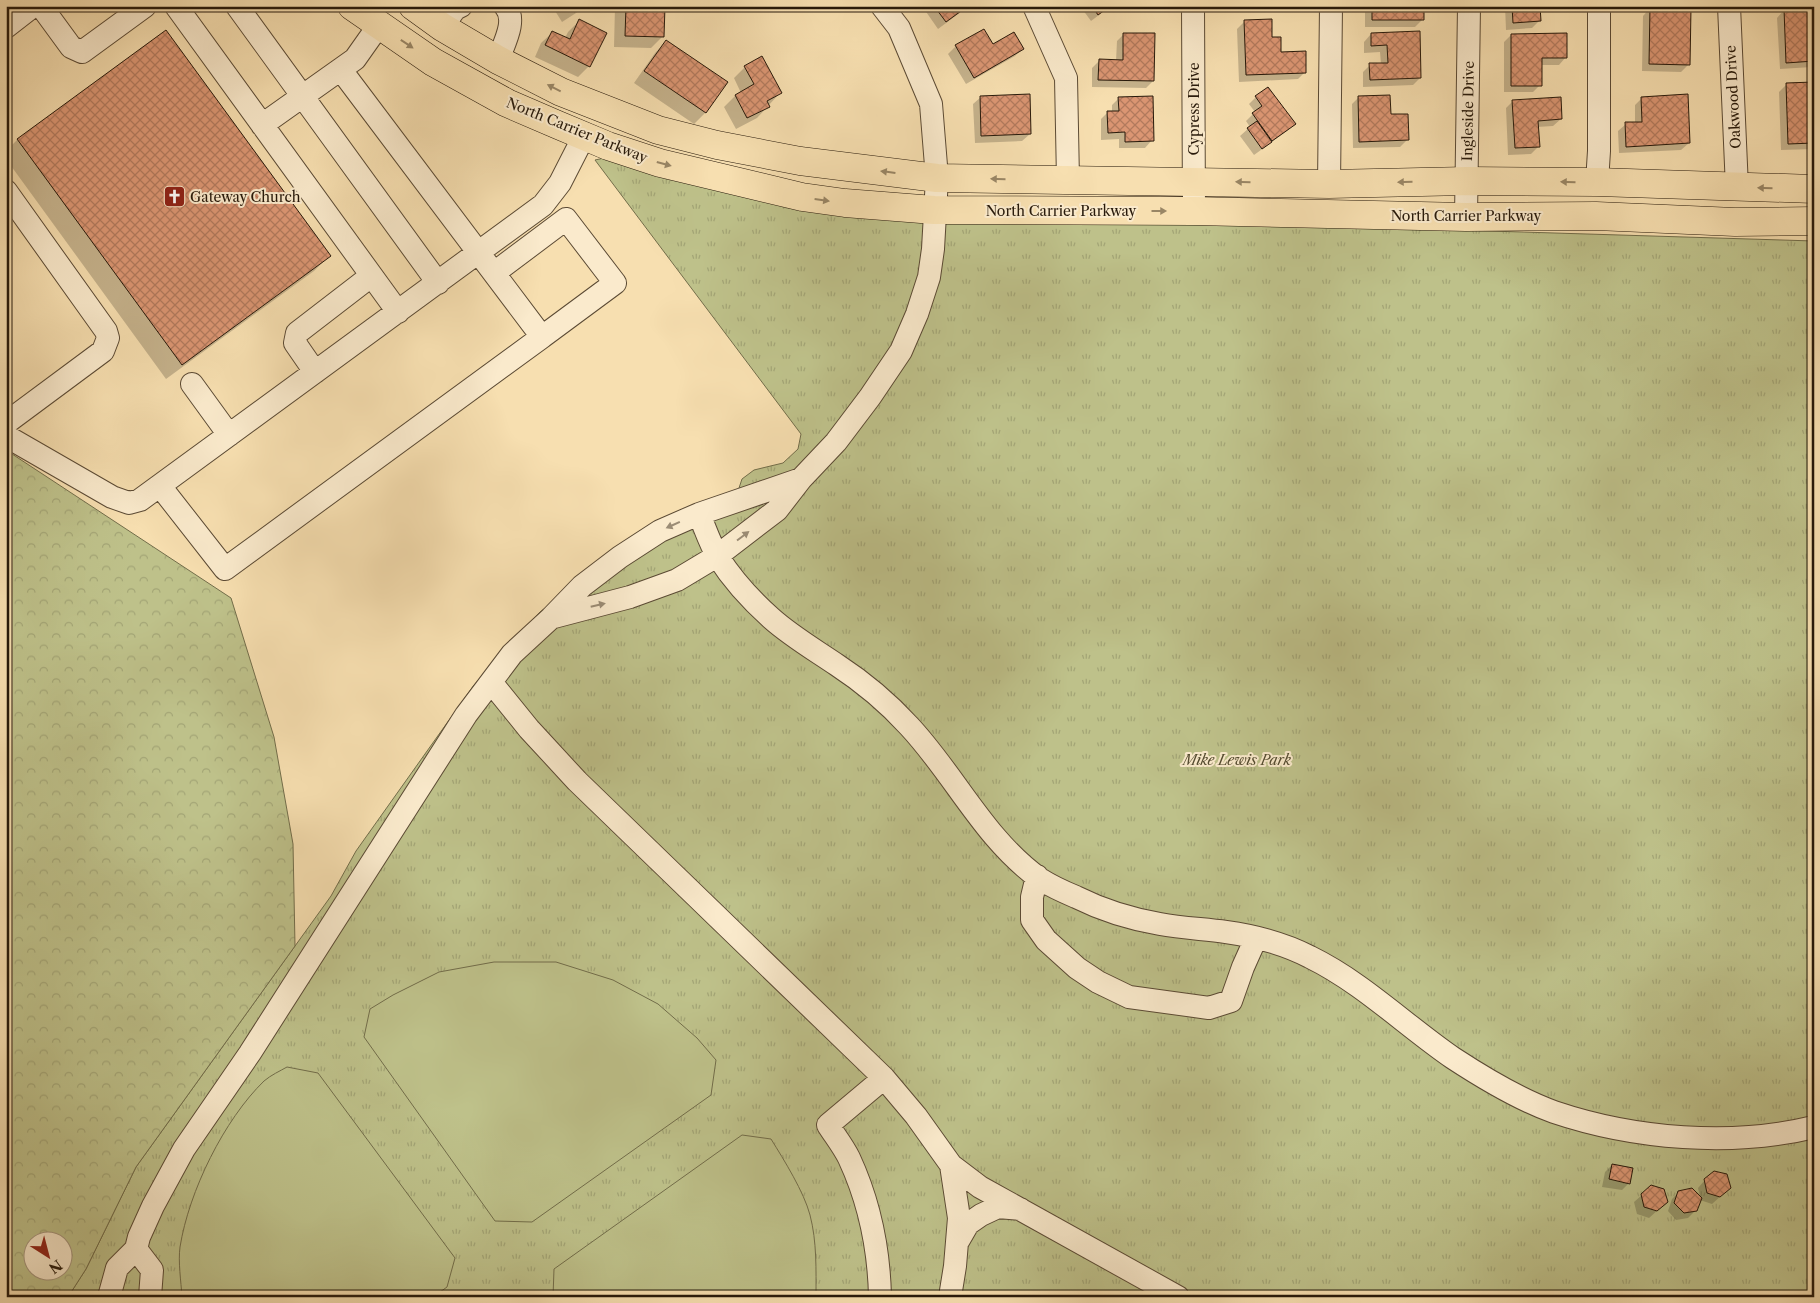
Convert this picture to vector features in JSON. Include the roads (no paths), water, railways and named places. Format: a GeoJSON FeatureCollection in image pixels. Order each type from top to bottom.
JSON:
{"type":"FeatureCollection","features":[{"type":"Feature","properties":{"kind":"main road","name":"North Carrier Parkway"},"geometry":{"type":"LineString","coordinates":[[352,6],[433,62],[507,103],[584,136],[660,164],[802,197],[845,203],[934,210],[1596,216],[1735,222],[1814,221]]}},
{"type":"Feature","properties":{"kind":"main road"},"geometry":{"type":"LineString","coordinates":[[413,6],[442,27],[498,60],[561,92],[658,130],[716,145],[800,161],[937,178],[1329,184],[1467,181],[1597,182],[1814,189]]}},
{"type":"Feature","properties":{"kind":"main road"},"geometry":{"type":"LineString","coordinates":[[584,136],[599,107]]}},
{"type":"Feature","properties":{"kind":"street"},"geometry":{"type":"LineString","coordinates":[[6,27],[33,6]]}},
{"type":"Feature","properties":{"kind":"street"},"geometry":{"type":"LineString","coordinates":[[41,6],[72,47],[82,52],[145,6]]}},
{"type":"Feature","properties":{"kind":"street"},"geometry":{"type":"LineString","coordinates":[[176,6],[398,312]]}},
{"type":"Feature","properties":{"kind":"street"},"geometry":{"type":"LineString","coordinates":[[237,6],[438,283]]}},
{"type":"Feature","properties":{"kind":"street"},"geometry":{"type":"LineString","coordinates":[[442,27],[455,9],[461,6]]}},
{"type":"Feature","properties":{"kind":"street"},"geometry":{"type":"LineString","coordinates":[[498,60],[510,26],[509,11],[505,6]]}},
{"type":"Feature","properties":{"kind":"street"},"geometry":{"type":"LineString","coordinates":[[551,618],[630,597],[677,580],[717,556],[777,510],[801,479],[836,442],[870,397],[901,351],[917,314],[929,277],[935,228],[934,210],[937,178],[931,104],[899,28],[882,6]]}},
{"type":"Feature","properties":{"kind":"street"},"geometry":{"type":"LineString","coordinates":[[1034,6],[1066,78],[1068,180]]}},
{"type":"Feature","properties":{"kind":"street","name":"Cypress Drive"},"geometry":{"type":"LineString","coordinates":[[1193,6],[1194,211]]}},
{"type":"Feature","properties":{"kind":"street"},"geometry":{"type":"LineString","coordinates":[[1329,184],[1331,6]]}},
{"type":"Feature","properties":{"kind":"street","name":"Ingleside Drive"},"geometry":{"type":"LineString","coordinates":[[1466,216],[1469,6]]}},
{"type":"Feature","properties":{"kind":"street"},"geometry":{"type":"LineString","coordinates":[[1597,182],[1599,151],[1599,6]]}},
{"type":"Feature","properties":{"kind":"street","name":"Oakwood Drive"},"geometry":{"type":"LineString","coordinates":[[1729,6],[1737,188]]}},
{"type":"Feature","properties":{"kind":"street"},"geometry":{"type":"LineString","coordinates":[[262,125],[355,59],[379,25]]}},
{"type":"Feature","properties":{"kind":"street"},"geometry":{"type":"LineString","coordinates":[[341,70],[542,337]]}},
{"type":"Feature","properties":{"kind":"street"},"geometry":{"type":"LineString","coordinates":[[6,436],[112,497],[129,503],[140,500],[543,205],[560,183],[584,136]]}},
{"type":"Feature","properties":{"kind":"street"},"geometry":{"type":"LineString","coordinates":[[6,191],[106,331],[108,338],[103,351],[6,423]]}},
{"type":"Feature","properties":{"kind":"street"},"geometry":{"type":"LineString","coordinates":[[160,486],[225,569],[614,283],[566,219],[494,272]]}},
{"type":"Feature","properties":{"kind":"street"},"geometry":{"type":"LineString","coordinates":[[316,372],[294,343],[297,333],[372,276]]}},
{"type":"Feature","properties":{"kind":"street"},"geometry":{"type":"LineString","coordinates":[[192,384],[229,435]]}},
{"type":"Feature","properties":{"kind":"street"},"geometry":{"type":"LineString","coordinates":[[109,1297],[116,1268],[138,1243],[153,1206],[184,1149],[255,1044],[466,714],[512,654],[582,586],[620,557],[660,532],[699,514],[801,479]]}},
{"type":"Feature","properties":{"kind":"street"},"geometry":{"type":"LineString","coordinates":[[699,514],[717,556],[741,587],[771,618],[877,695],[910,726],[985,826],[1010,854],[1037,876],[1080,899],[1115,913],[1158,924],[1229,932],[1256,938],[1305,954],[1334,969],[1459,1062],[1489,1081],[1553,1111],[1597,1124],[1655,1134],[1698,1138],[1750,1137],[1814,1127]]}},
{"type":"Feature","properties":{"kind":"street"},"geometry":{"type":"LineString","coordinates":[[491,682],[529,729],[577,781],[884,1078],[916,1116],[951,1165],[980,1187],[1178,1297]]}},
{"type":"Feature","properties":{"kind":"street"},"geometry":{"type":"LineString","coordinates":[[1037,876],[1032,898],[1032,920],[1046,940],[1077,968],[1098,982],[1128,996],[1209,1008],[1231,1002],[1243,967],[1256,938]]}},
{"type":"Feature","properties":{"kind":"street"},"geometry":{"type":"LineString","coordinates":[[880,1297],[874,1235],[863,1194],[848,1157],[828,1125],[884,1078]]}},
{"type":"Feature","properties":{"kind":"street"},"geometry":{"type":"LineString","coordinates":[[950,1297],[959,1218],[951,1165]]}},
{"type":"Feature","properties":{"kind":"street"},"geometry":{"type":"LineString","coordinates":[[957,1243],[968,1224],[981,1215],[998,1207],[1020,1209]]}},
{"type":"Feature","properties":{"kind":"street"},"geometry":{"type":"LineString","coordinates":[[138,1243],[152,1270],[150,1297]]}},
{"type":"Feature","properties":{"kind":"place","name":"Gateway Church"},"geometry":{"type":"Point","coordinates":[174,197]}},
{"type":"Feature","properties":{"kind":"park label","name":"Mike Lewis Park"},"geometry":{"type":"Point","coordinates":[1237,760]}}]}
